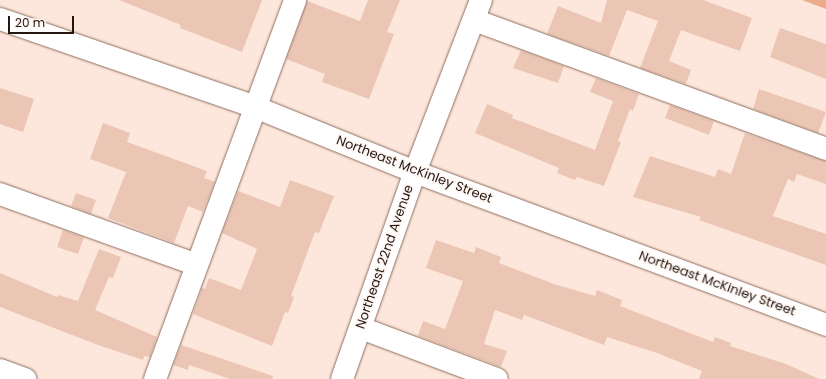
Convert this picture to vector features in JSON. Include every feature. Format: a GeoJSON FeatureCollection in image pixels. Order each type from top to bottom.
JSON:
{"type":"FeatureCollection","features":[{"type":"Feature","properties":{"kind":"street"},"geometry":{"type":"LineString","coordinates":[[155,379],[295,0]]}},
{"type":"Feature","properties":{"kind":"street"},"geometry":{"type":"LineString","coordinates":[[478,10],[826,149]]}},
{"type":"Feature","properties":{"kind":"street","name":"Northeast 22nd Avenue"},"geometry":{"type":"LineString","coordinates":[[342,379],[415,172],[478,10]]}},
{"type":"Feature","properties":{"kind":"street","name":"Northeast McKinley Street"},"geometry":{"type":"LineString","coordinates":[[0,19],[255,108],[415,172],[826,324]]}},
{"type":"Feature","properties":{"kind":"street"},"geometry":{"type":"LineString","coordinates":[[0,194],[197,265]]}},
{"type":"Feature","properties":{"kind":"street"},"geometry":{"type":"LineString","coordinates":[[361,328],[497,379]]}},
{"type":"Feature","properties":{"kind":"street"},"geometry":{"type":"LineString","coordinates":[[0,370],[24,379]]}},
{"type":"Feature","properties":{"kind":"shaded area"},"geometry":{"type":"Polygon","coordinates":[[[802,0],[826,0],[826,9],[802,0]]]}},
{"type":"Feature","properties":{"kind":"building"},"geometry":{"type":"Polygon","coordinates":[[[119,0],[262,0],[242,52],[180,28],[181,25],[119,0]]]}},
{"type":"Feature","properties":{"kind":"building"},"geometry":{"type":"Polygon","coordinates":[[[368,0],[400,0],[387,32],[394,34],[369,99],[322,82],[325,74],[286,59],[307,1],[360,21],[368,0]]]}},
{"type":"Feature","properties":{"kind":"building"},"geometry":{"type":"Polygon","coordinates":[[[607,0],[703,0],[752,18],[740,51],[681,30],[669,61],[691,70],[686,84],[640,68],[658,21],[627,10],[609,56],[547,34],[558,6],[601,23],[607,0]]]}},
{"type":"Feature","properties":{"kind":"building"},"geometry":{"type":"Polygon","coordinates":[[[780,28],[826,44],[826,79],[770,57],[780,28]]]}},
{"type":"Feature","properties":{"kind":"building"},"geometry":{"type":"Polygon","coordinates":[[[521,50],[564,66],[558,83],[513,68],[521,50]]]}},
{"type":"Feature","properties":{"kind":"building"},"geometry":{"type":"Polygon","coordinates":[[[596,78],[639,94],[633,111],[630,109],[618,141],[621,142],[604,186],[577,177],[575,180],[557,173],[559,168],[475,133],[487,104],[513,115],[512,118],[595,150],[613,101],[590,92],[596,78]]]}},
{"type":"Feature","properties":{"kind":"building"},"geometry":{"type":"Polygon","coordinates":[[[0,88],[34,99],[23,132],[0,124],[0,88]]]}},
{"type":"Feature","properties":{"kind":"building"},"geometry":{"type":"Polygon","coordinates":[[[759,89],[826,112],[818,133],[753,109],[759,89]]]}},
{"type":"Feature","properties":{"kind":"building"},"geometry":{"type":"Polygon","coordinates":[[[670,105],[714,121],[709,135],[665,118],[670,105]]]}},
{"type":"Feature","properties":{"kind":"building"},"geometry":{"type":"Polygon","coordinates":[[[103,123],[130,133],[127,142],[207,171],[204,178],[215,182],[203,212],[188,206],[174,243],[108,218],[126,172],[90,159],[103,123]]]}},
{"type":"Feature","properties":{"kind":"building"},"geometry":{"type":"Polygon","coordinates":[[[745,133],[826,161],[826,184],[797,174],[794,182],[788,179],[773,216],[826,234],[826,265],[699,220],[701,217],[633,197],[650,156],[715,177],[718,169],[731,174],[745,133]]]}},
{"type":"Feature","properties":{"kind":"building"},"geometry":{"type":"Polygon","coordinates":[[[290,180],[334,196],[319,233],[315,232],[291,296],[294,297],[288,313],[285,312],[272,346],[193,314],[202,288],[205,289],[209,278],[241,290],[257,249],[222,233],[238,191],[280,207],[290,180]]]}},
{"type":"Feature","properties":{"kind":"building"},"geometry":{"type":"Polygon","coordinates":[[[76,193],[96,200],[91,214],[71,206],[76,193]]]}},
{"type":"Feature","properties":{"kind":"building"},"geometry":{"type":"Polygon","coordinates":[[[63,230],[84,237],[78,254],[57,247],[63,230]]]}},
{"type":"Feature","properties":{"kind":"building"},"geometry":{"type":"Polygon","coordinates":[[[436,240],[474,253],[476,247],[501,257],[499,263],[554,284],[595,296],[597,290],[622,300],[620,306],[713,342],[715,337],[731,343],[730,346],[786,364],[819,379],[699,379],[702,371],[657,353],[607,337],[604,345],[524,315],[522,320],[495,310],[484,344],[507,351],[501,367],[418,336],[423,321],[445,329],[463,281],[426,268],[436,240]]]}},
{"type":"Feature","properties":{"kind":"building"},"geometry":{"type":"Polygon","coordinates":[[[99,249],[121,257],[113,278],[109,277],[95,310],[157,337],[150,357],[144,356],[143,360],[98,345],[0,307],[0,273],[57,297],[58,295],[78,301],[99,249]]]}},
{"type":"Feature","properties":{"kind":"building"},"geometry":{"type":"Polygon","coordinates":[[[181,345],[273,376],[272,379],[230,379],[189,365],[188,370],[173,365],[181,345]]]}}]}
